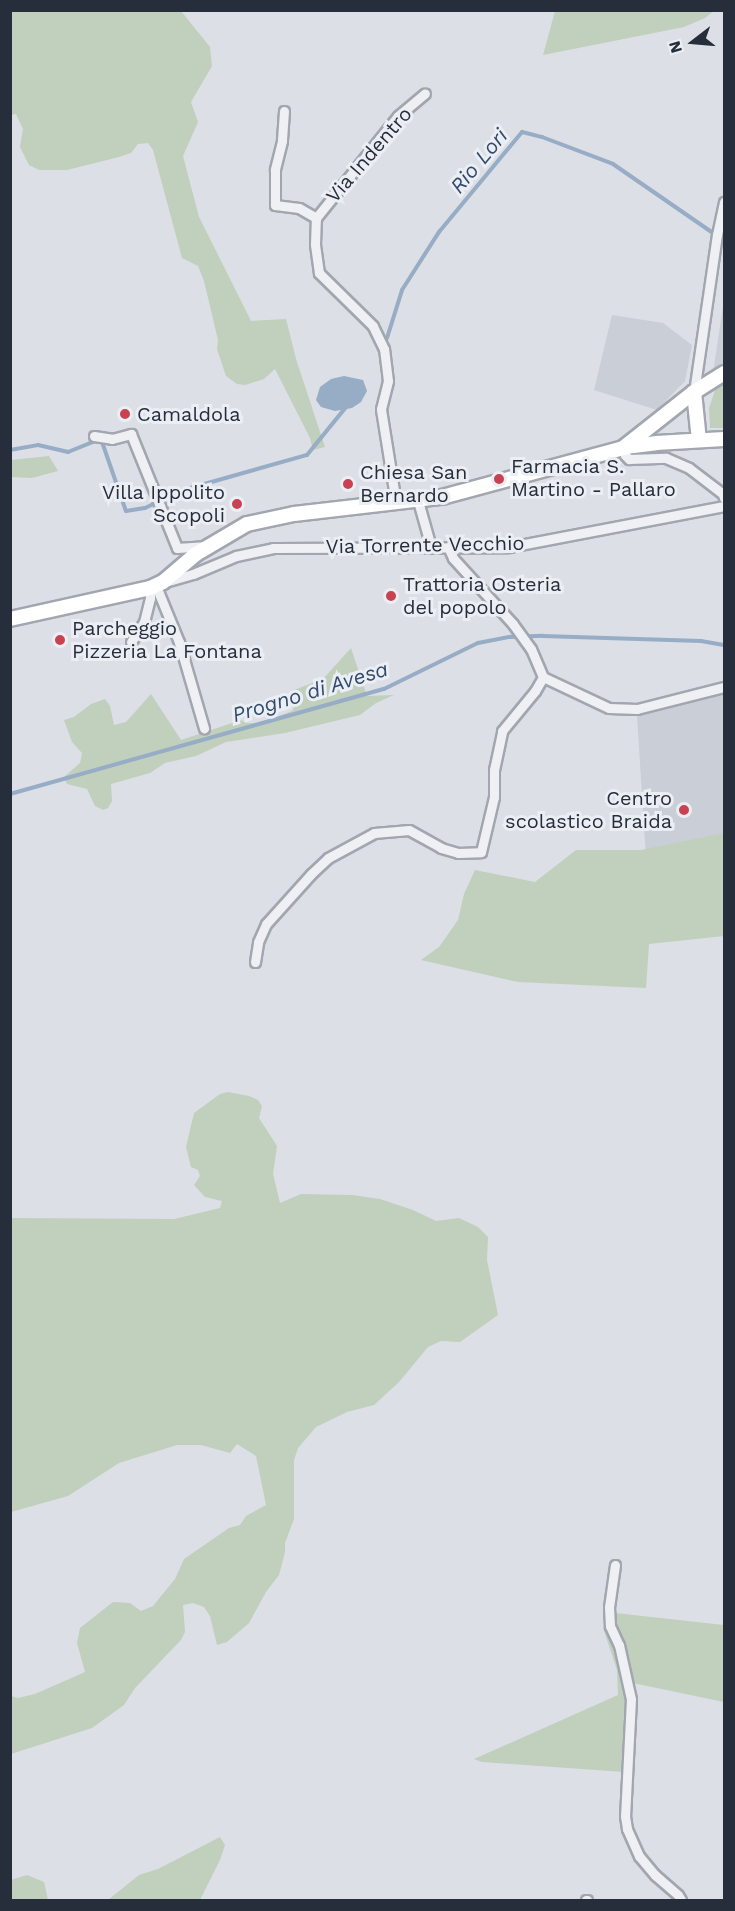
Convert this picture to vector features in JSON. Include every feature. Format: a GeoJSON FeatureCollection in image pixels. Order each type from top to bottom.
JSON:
{"type":"FeatureCollection","features":[{"type":"Feature","properties":{"kind":"street","name":"Via Indentro"},"geometry":{"type":"LineString","coordinates":[[396,503],[381,409],[388,381],[384,349],[373,327],[319,273],[315,244],[316,218],[398,116],[424,93]]}},
{"type":"Feature","properties":{"kind":"street","name":"Via Indentro"},"geometry":{"type":"LineString","coordinates":[[284,111],[282,141],[275,170],[275,205],[299,208],[316,218]]}},
{"type":"Feature","properties":{"kind":"street"},"geometry":{"type":"LineString","coordinates":[[699,440],[694,392],[724,202]]}},
{"type":"Feature","properties":{"kind":"street"},"geometry":{"type":"LineString","coordinates":[[623,448],[694,392],[724,373]]}},
{"type":"Feature","properties":{"kind":"street"},"geometry":{"type":"LineString","coordinates":[[94,436],[112,439],[131,434],[177,548],[209,546]]}},
{"type":"Feature","properties":{"kind":"street"},"geometry":{"type":"LineString","coordinates":[[10,619],[156,585],[209,546],[247,524],[294,514],[418,501],[623,448],[724,439]]}},
{"type":"Feature","properties":{"kind":"street"},"geometry":{"type":"LineString","coordinates":[[623,448],[625,455],[630,459],[666,458],[689,468],[723,494],[724,498]]}},
{"type":"Feature","properties":{"kind":"street"},"geometry":{"type":"LineString","coordinates":[[418,501],[431,547]]}},
{"type":"Feature","properties":{"kind":"street","name":"Via Torrente Vecchio"},"geometry":{"type":"LineString","coordinates":[[156,585],[193,574],[236,556],[273,548],[448,548],[520,545],[724,506]]}},
{"type":"Feature","properties":{"kind":"street"},"geometry":{"type":"LineString","coordinates":[[448,548],[453,558],[517,629],[528,644],[543,677],[609,708],[637,710],[724,687]]}},
{"type":"Feature","properties":{"kind":"street"},"geometry":{"type":"LineString","coordinates":[[131,642],[144,622],[156,585]]}},
{"type":"Feature","properties":{"kind":"street"},"geometry":{"type":"LineString","coordinates":[[156,585],[179,642],[204,728]]}},
{"type":"Feature","properties":{"kind":"street"},"geometry":{"type":"LineString","coordinates":[[255,962],[258,942],[266,924],[310,874],[328,858],[374,833],[409,830],[441,848],[458,853],[481,852],[494,797],[494,770],[502,731],[536,691],[543,677]]}},
{"type":"Feature","properties":{"kind":"street"},"geometry":{"type":"LineString","coordinates":[[615,1565],[609,1607],[610,1626],[619,1645],[631,1699],[625,1816],[627,1828],[639,1856],[681,1900]]}},
{"type":"Feature","properties":{"kind":"shaded area"},"geometry":{"type":"Polygon","coordinates":[[[724,299],[724,366],[713,370],[714,366],[724,299]]]}},
{"type":"Feature","properties":{"kind":"shaded area"},"geometry":{"type":"Polygon","coordinates":[[[612,315],[663,323],[692,345],[685,381],[657,410],[594,390],[612,315]]]}},
{"type":"Feature","properties":{"kind":"shaded area","name":"Centro scolastico Braida"},"geometry":{"type":"Polygon","coordinates":[[[724,690],[724,919],[649,905],[637,712],[677,706],[724,690]]]}},
{"type":"Feature","properties":{"kind":"green space"},"geometry":{"type":"Polygon","coordinates":[[[555,10],[714,11],[705,18],[684,27],[543,55],[555,10]]]}},
{"type":"Feature","properties":{"kind":"green space"},"geometry":{"type":"Polygon","coordinates":[[[10,11],[181,11],[210,47],[212,66],[191,102],[198,122],[183,156],[199,217],[251,321],[286,319],[296,359],[325,447],[313,450],[310,438],[275,369],[264,379],[245,385],[237,384],[226,376],[217,349],[218,340],[204,281],[198,266],[182,258],[153,150],[148,143],[138,144],[131,153],[119,157],[67,170],[39,170],[29,165],[20,147],[23,129],[16,114],[11,115],[10,11]]]}},
{"type":"Feature","properties":{"kind":"green space"},"geometry":{"type":"Polygon","coordinates":[[[724,377],[724,428],[710,428],[709,408],[719,379],[724,377]]]}},
{"type":"Feature","properties":{"kind":"green space"},"geometry":{"type":"Polygon","coordinates":[[[49,456],[58,471],[32,478],[11,477],[11,460],[49,456]]]}},
{"type":"Feature","properties":{"kind":"green space"},"geometry":{"type":"Polygon","coordinates":[[[351,648],[367,696],[394,695],[376,703],[360,715],[285,733],[226,742],[196,756],[165,763],[150,773],[111,784],[112,801],[108,808],[103,810],[95,806],[87,789],[67,784],[64,777],[80,763],[82,753],[72,742],[64,720],[74,717],[91,704],[105,699],[110,706],[114,725],[126,722],[151,694],[181,740],[241,720],[246,723],[260,723],[292,711],[296,704],[290,698],[291,691],[323,679],[351,648]]]}},
{"type":"Feature","properties":{"kind":"green space"},"geometry":{"type":"Polygon","coordinates":[[[724,833],[724,936],[649,944],[646,988],[518,982],[421,960],[439,947],[458,920],[464,894],[475,870],[535,882],[576,850],[641,850],[724,833]]]}},
{"type":"Feature","properties":{"kind":"green space"},"geometry":{"type":"Polygon","coordinates":[[[228,1092],[249,1096],[258,1100],[262,1106],[259,1118],[277,1146],[273,1174],[280,1203],[301,1194],[352,1195],[380,1199],[413,1210],[436,1221],[459,1218],[478,1227],[488,1237],[487,1260],[498,1315],[460,1342],[441,1341],[428,1347],[399,1382],[374,1405],[347,1412],[316,1427],[298,1448],[294,1460],[294,1519],[285,1543],[279,1575],[266,1592],[249,1623],[227,1642],[217,1645],[210,1616],[204,1607],[193,1603],[183,1605],[185,1632],[181,1640],[135,1688],[124,1705],[92,1728],[11,1754],[11,1696],[18,1698],[35,1694],[85,1672],[77,1643],[80,1628],[113,1602],[130,1603],[141,1611],[153,1606],[175,1579],[184,1559],[229,1528],[240,1525],[246,1516],[266,1505],[256,1456],[237,1444],[230,1453],[201,1445],[177,1445],[119,1463],[68,1496],[11,1512],[11,1218],[174,1219],[220,1208],[222,1201],[205,1197],[194,1185],[200,1176],[198,1170],[191,1167],[186,1147],[194,1113],[220,1094],[228,1092]]]}},
{"type":"Feature","properties":{"kind":"green space"},"geometry":{"type":"Polygon","coordinates":[[[606,1612],[724,1625],[724,1702],[628,1682],[624,1772],[482,1762],[474,1759],[618,1695],[617,1670],[603,1628],[606,1612]]]}},
{"type":"Feature","properties":{"kind":"green space"},"geometry":{"type":"Polygon","coordinates":[[[220,1837],[225,1845],[200,1900],[108,1900],[139,1875],[158,1869],[220,1837]]]}},
{"type":"Feature","properties":{"kind":"green space"},"geometry":{"type":"Polygon","coordinates":[[[27,1875],[44,1882],[48,1900],[11,1900],[11,1880],[27,1875]]]}},
{"type":"Feature","properties":{"kind":"water"},"geometry":{"type":"Polygon","coordinates":[[[344,376],[363,380],[367,391],[361,402],[352,408],[335,411],[321,407],[316,400],[320,387],[331,379],[344,376]]]}},
{"type":"Feature","properties":{"kind":"waterway","name":"Rio Lori"},"geometry":{"type":"LineString","coordinates":[[387,338],[402,290],[439,232],[522,132],[542,137],[613,164],[716,235]]}},
{"type":"Feature","properties":{"kind":"waterway","name":"Rio Lori"},"geometry":{"type":"LineString","coordinates":[[10,450],[38,445],[68,452],[101,439],[126,511],[145,508],[183,490],[307,455],[346,407]]}},
{"type":"Feature","properties":{"kind":"waterway","name":"Progno di Avesa"},"geometry":{"type":"LineString","coordinates":[[10,794],[384,689],[478,643],[510,637],[543,636],[701,641],[724,645]]}},
{"type":"Feature","properties":{"kind":"place","name":"Camaldola"},"geometry":{"type":"Point","coordinates":[125,414]}},
{"type":"Feature","properties":{"kind":"place","name":"Farmacia S. Martino - Pallaro"},"geometry":{"type":"Point","coordinates":[499,479]}},
{"type":"Feature","properties":{"kind":"place","name":"Chiesa San Bernardo"},"geometry":{"type":"Point","coordinates":[348,484]}},
{"type":"Feature","properties":{"kind":"place","name":"Villa Ippolito Scopoli"},"geometry":{"type":"Point","coordinates":[237,504]}},
{"type":"Feature","properties":{"kind":"place","name":"Trattoria Osteria del popolo"},"geometry":{"type":"Point","coordinates":[391,596]}},
{"type":"Feature","properties":{"kind":"place","name":"Parcheggio Pizzeria La Fontana"},"geometry":{"type":"Point","coordinates":[60,640]}},
{"type":"Feature","properties":{"kind":"place","name":"Centro scolastico Braida"},"geometry":{"type":"Point","coordinates":[684,810]}}]}
